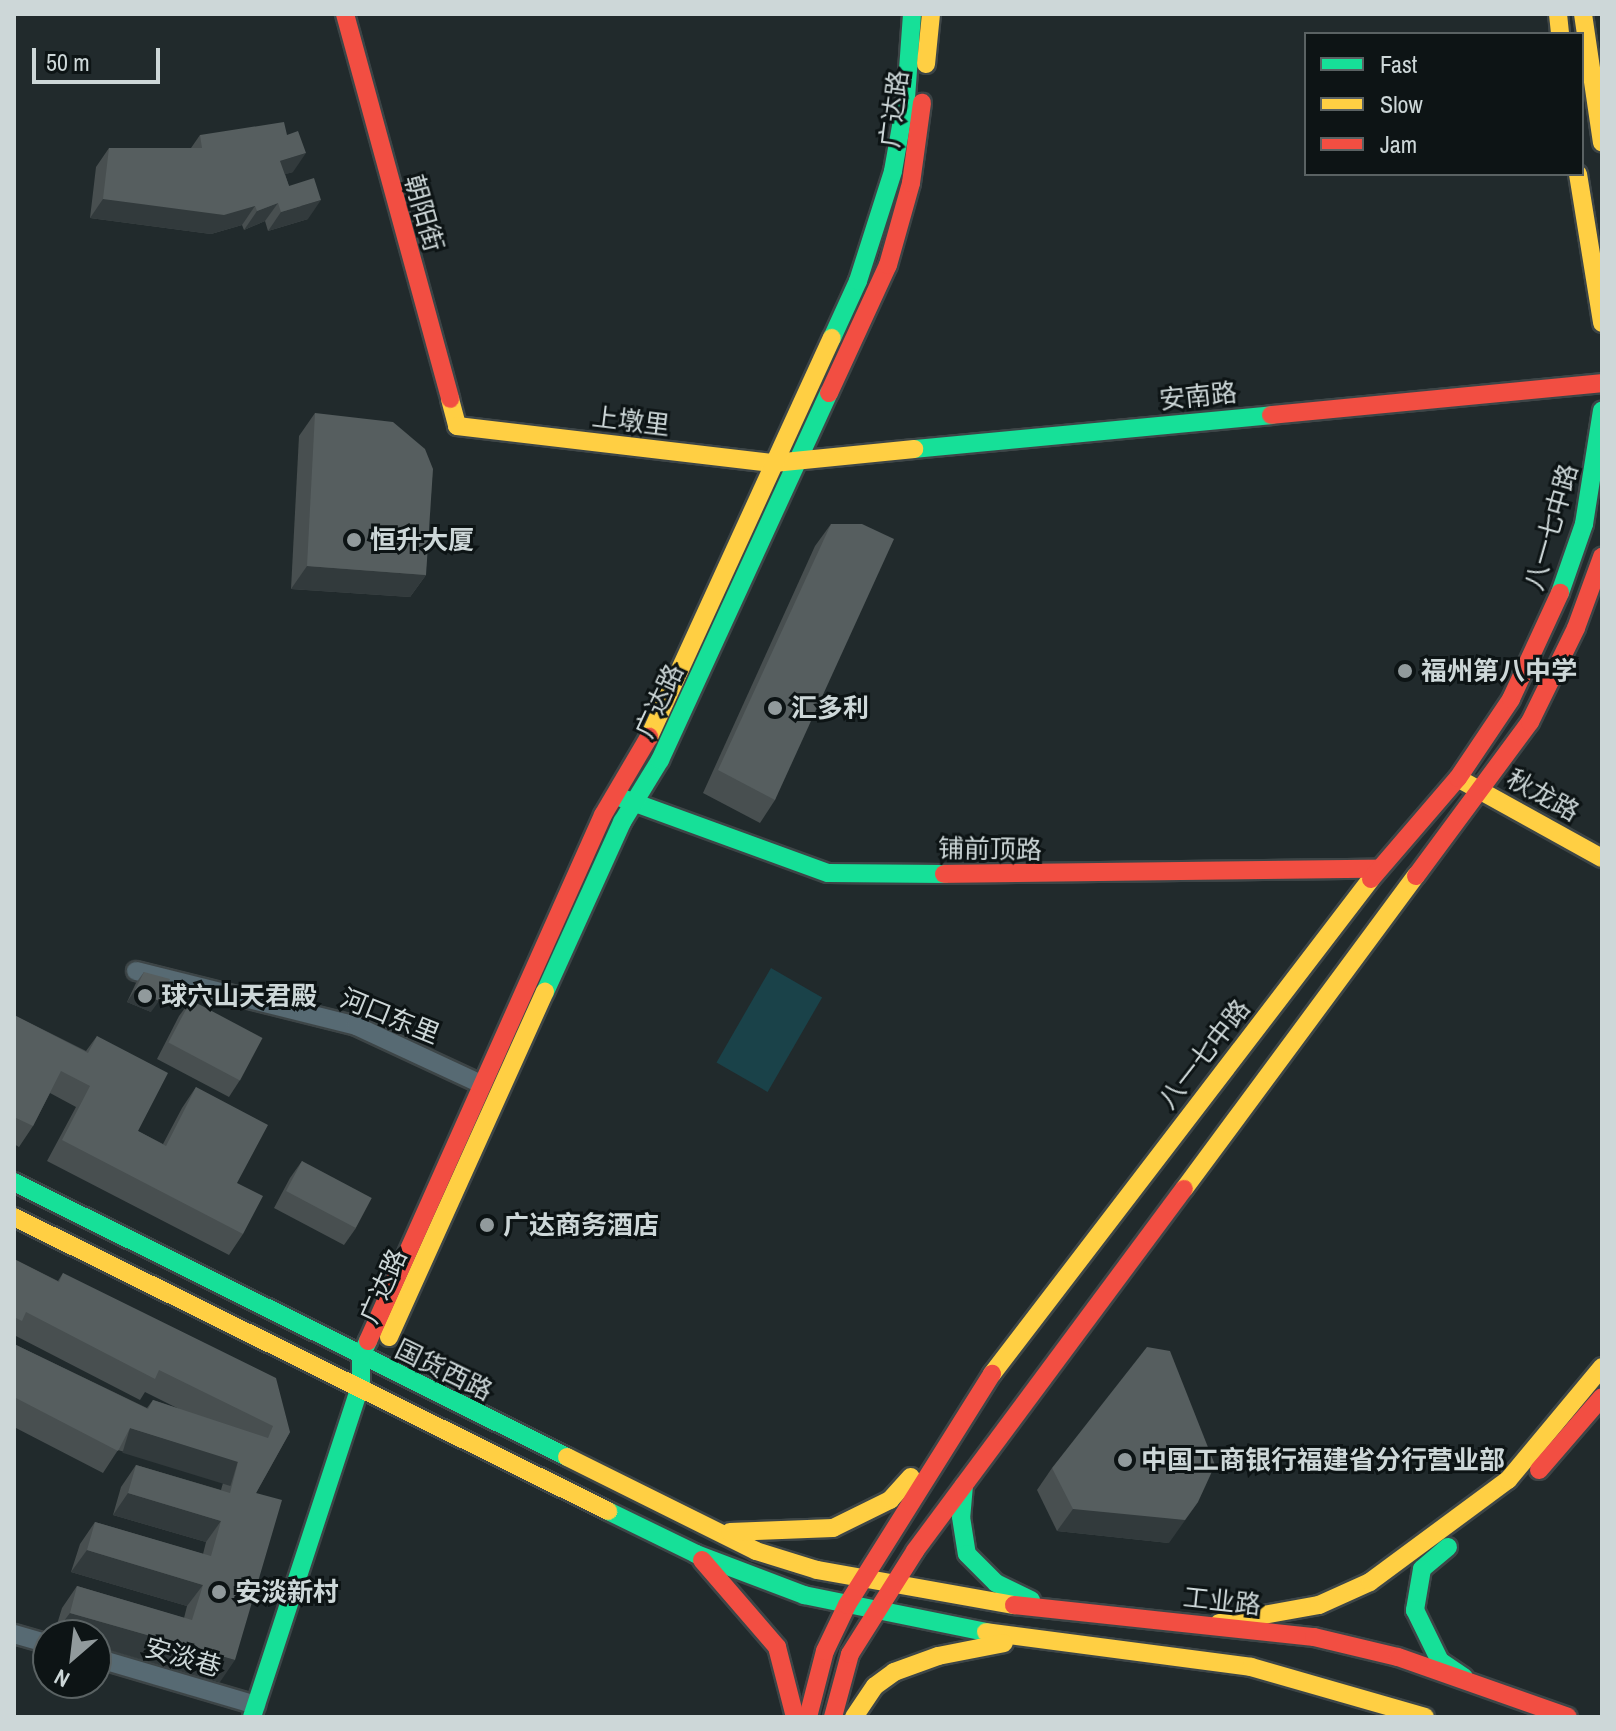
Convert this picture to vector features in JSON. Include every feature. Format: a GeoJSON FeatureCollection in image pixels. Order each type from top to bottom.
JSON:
{"type":"FeatureCollection","features":[{"type":"Feature","properties":{"kind":"main road","name":"朝阳街"},"geometry":{"type":"LineString","coordinates":[[345,14],[457,426]]}},
{"type":"Feature","properties":{"kind":"main road","name":"广达路"},"geometry":{"type":"LineString","coordinates":[[254,1711],[369,1360],[481,1084],[614,795],[642,752],[872,247],[906,98],[912,14]]}},
{"type":"Feature","properties":{"kind":"main road","name":"广达路"},"geometry":{"type":"LineString","coordinates":[[369,1360],[632,803],[660,760],[799,462],[899,232],[917,142],[931,14]]}},
{"type":"Feature","properties":{"kind":"main road"},"geometry":{"type":"LineString","coordinates":[[1583,14],[1602,143]]}},
{"type":"Feature","properties":{"kind":"main road"},"geometry":{"type":"LineString","coordinates":[[1578,176],[1602,323]]}},
{"type":"Feature","properties":{"kind":"main road","name":"安南路"},"geometry":{"type":"LineString","coordinates":[[799,462],[1602,383]]}},
{"type":"Feature","properties":{"kind":"main road","name":"八一七中路"},"geometry":{"type":"LineString","coordinates":[[808,1717],[825,1651],[847,1605],[929,1467],[993,1372],[1378,869],[1463,771],[1511,699],[1555,609],[1584,524],[1602,410]]}},
{"type":"Feature","properties":{"kind":"main road","name":"上墩里"},"geometry":{"type":"LineString","coordinates":[[457,426],[774,463],[799,462]]}},
{"type":"Feature","properties":{"kind":"main road","name":"八一七中路"},"geometry":{"type":"LineString","coordinates":[[833,1717],[850,1654],[893,1585],[964,1483],[1486,786],[1548,689],[1602,557]]}},
{"type":"Feature","properties":{"kind":"main road","name":"秋龙路"},"geometry":{"type":"LineString","coordinates":[[1463,771],[1602,858]]}},
{"type":"Feature","properties":{"kind":"main road","name":"秋龙路"},"geometry":{"type":"LineString","coordinates":[[1486,786],[1602,844]]}},
{"type":"Feature","properties":{"kind":"main road","name":"铺前顶路"},"geometry":{"type":"LineString","coordinates":[[614,795],[828,873],[1054,875],[1378,869]]}},
{"type":"Feature","properties":{"kind":"main road","name":"国货西路"},"geometry":{"type":"LineString","coordinates":[[14,1182],[756,1551],[862,1578]]}},
{"type":"Feature","properties":{"kind":"main road","name":"国货西路"},"geometry":{"type":"LineString","coordinates":[[14,1217],[361,1384],[696,1554],[804,1595],[847,1605]]}},
{"type":"Feature","properties":{"kind":"main road"},"geometry":{"type":"LineString","coordinates":[[1203,1625],[1319,1605],[1370,1582],[1508,1480],[1602,1367]]}},
{"type":"Feature","properties":{"kind":"main road"},"geometry":{"type":"LineString","coordinates":[[1470,1681],[1440,1661],[1423,1630],[1415,1610],[1422,1569],[1538,1470],[1602,1397]]}},
{"type":"Feature","properties":{"kind":"main road"},"geometry":{"type":"LineString","coordinates":[[717,1532],[794,1534],[833,1528],[863,1518],[929,1467]]}},
{"type":"Feature","properties":{"kind":"main road"},"geometry":{"type":"LineString","coordinates":[[964,1483],[961,1517],[967,1554],[996,1583],[1050,1609]]}},
{"type":"Feature","properties":{"kind":"main road"},"geometry":{"type":"LineString","coordinates":[[696,1554],[777,1647],[795,1717]]}},
{"type":"Feature","properties":{"kind":"main road","name":"工业路"},"geometry":{"type":"LineString","coordinates":[[862,1578],[1050,1609],[1314,1637],[1398,1657],[1568,1717]]}},
{"type":"Feature","properties":{"kind":"main road"},"geometry":{"type":"LineString","coordinates":[[847,1605],[1037,1642],[1251,1667],[1425,1717]]}},
{"type":"Feature","properties":{"kind":"main road"},"geometry":{"type":"LineString","coordinates":[[854,1717],[875,1686],[918,1662],[1001,1643],[1037,1642]]}},
{"type":"Feature","properties":{"kind":"street","name":"河口东里"},"geometry":{"type":"LineString","coordinates":[[136,971],[342,1021],[481,1084]]}},
{"type":"Feature","properties":{"kind":"street","name":"安淡巷"},"geometry":{"type":"LineString","coordinates":[[112,1663],[254,1711]]}},
{"type":"Feature","properties":{"kind":"shaded area"},"geometry":{"type":"Polygon","coordinates":[[[771,968],[822,998],[768,1092],[717,1062],[771,968]]]}},
{"type":"Feature","properties":{"kind":"building"},"geometry":{"type":"Polygon","coordinates":[[[284,122],[287,135],[298,131],[306,153],[280,161],[289,186],[314,178],[321,200],[281,212],[278,203],[257,211],[255,206],[224,215],[103,199],[109,148],[202,148],[200,135],[284,122]]]}},
{"type":"Feature","properties":{"kind":"building","name":"恒升大厦"},"geometry":{"type":"Polygon","coordinates":[[[315,413],[393,422],[425,449],[433,469],[426,575],[307,566],[315,413]]]}},
{"type":"Feature","properties":{"kind":"building","name":"汇多利"},"geometry":{"type":"Polygon","coordinates":[[[831,524],[862,524],[894,539],[775,800],[718,770],[831,524]]]}},
{"type":"Feature","properties":{"kind":"building"},"geometry":{"type":"Polygon","coordinates":[[[144,972],[170,979],[159,1001],[135,990],[144,972]]]}},
{"type":"Feature","properties":{"kind":"building"},"geometry":{"type":"Polygon","coordinates":[[[191,1000],[263,1038],[240,1080],[168,1042],[191,1000]]]}},
{"type":"Feature","properties":{"kind":"building"},"geometry":{"type":"Polygon","coordinates":[[[14,1015],[88,1053],[97,1036],[168,1073],[138,1131],[166,1146],[196,1087],[268,1125],[237,1183],[263,1196],[243,1234],[62,1140],[90,1086],[61,1071],[33,1126],[14,1117],[14,1015]]]}},
{"type":"Feature","properties":{"kind":"building"},"geometry":{"type":"Polygon","coordinates":[[[302,1161],[372,1198],[356,1228],[286,1191],[302,1161]]]}},
{"type":"Feature","properties":{"kind":"building"},"geometry":{"type":"Polygon","coordinates":[[[14,1259],[59,1282],[63,1273],[276,1378],[290,1432],[256,1493],[282,1500],[235,1660],[112,1625],[112,1619],[91,1619],[70,1613],[77,1586],[192,1620],[203,1585],[87,1550],[95,1522],[211,1556],[221,1521],[128,1493],[136,1465],[230,1493],[238,1462],[130,1428],[118,1451],[14,1397],[14,1344],[148,1409],[153,1400],[268,1438],[273,1426],[159,1370],[155,1379],[26,1312],[22,1321],[14,1317],[14,1259]]]}},
{"type":"Feature","properties":{"kind":"building","name":"中国工商银行福建省分行营业部"},"geometry":{"type":"Polygon","coordinates":[[[1147,1347],[1170,1351],[1215,1465],[1198,1502],[1185,1520],[1073,1509],[1052,1468],[1147,1347]]]}},
{"type":"Feature","properties":{"kind":"traffic: fast"},"geometry":{"type":"LineString","coordinates":[[832,338],[858,281],[893,171],[906,98],[912,14]]}},
{"type":"Feature","properties":{"kind":"traffic: fast"},"geometry":{"type":"LineString","coordinates":[[545,992],[622,822],[660,760],[829,393]]}},
{"type":"Feature","properties":{"kind":"traffic: fast"},"geometry":{"type":"LineString","coordinates":[[1560,593],[1584,524],[1602,410]]}},
{"type":"Feature","properties":{"kind":"traffic: fast"},"geometry":{"type":"LineString","coordinates":[[914,449],[1271,415]]}},
{"type":"Feature","properties":{"kind":"traffic: fast"},"geometry":{"type":"LineString","coordinates":[[619,797],[828,873],[944,874]]}},
{"type":"Feature","properties":{"kind":"traffic: fast"},"geometry":{"type":"LineString","coordinates":[[14,1182],[567,1457]]}},
{"type":"Feature","properties":{"kind":"traffic: fast"},"geometry":{"type":"LineString","coordinates":[[252,1717],[361,1384],[361,1356],[368,1341]]}},
{"type":"Feature","properties":{"kind":"traffic: fast"},"geometry":{"type":"LineString","coordinates":[[964,1485],[961,1517],[967,1554],[996,1583],[1031,1600]]}},
{"type":"Feature","properties":{"kind":"traffic: fast"},"geometry":{"type":"LineString","coordinates":[[608,1511],[696,1554],[804,1595],[986,1632]]}},
{"type":"Feature","properties":{"kind":"traffic: fast"},"geometry":{"type":"LineString","coordinates":[[1448,1547],[1422,1569],[1415,1610],[1440,1661],[1464,1677]]}},
{"type":"Feature","properties":{"kind":"traffic: slow"},"geometry":{"type":"LineString","coordinates":[[926,64],[931,14]]}},
{"type":"Feature","properties":{"kind":"traffic: slow"},"geometry":{"type":"LineString","coordinates":[[1558,14],[1560,32]]}},
{"type":"Feature","properties":{"kind":"traffic: slow"},"geometry":{"type":"LineString","coordinates":[[1583,14],[1602,143]]}},
{"type":"Feature","properties":{"kind":"traffic: slow"},"geometry":{"type":"LineString","coordinates":[[1578,176],[1602,323]]}},
{"type":"Feature","properties":{"kind":"traffic: slow"},"geometry":{"type":"LineString","coordinates":[[649,737],[832,338]]}},
{"type":"Feature","properties":{"kind":"traffic: slow"},"geometry":{"type":"LineString","coordinates":[[450,399],[457,426],[774,463],[914,449]]}},
{"type":"Feature","properties":{"kind":"traffic: slow"},"geometry":{"type":"LineString","coordinates":[[1461,780],[1602,858]]}},
{"type":"Feature","properties":{"kind":"traffic: slow"},"geometry":{"type":"LineString","coordinates":[[1184,1189],[1416,876]]}},
{"type":"Feature","properties":{"kind":"traffic: slow"},"geometry":{"type":"LineString","coordinates":[[992,1374],[1371,879]]}},
{"type":"Feature","properties":{"kind":"traffic: slow"},"geometry":{"type":"LineString","coordinates":[[389,1337],[545,992]]}},
{"type":"Feature","properties":{"kind":"traffic: slow"},"geometry":{"type":"LineString","coordinates":[[14,1217],[608,1511]]}},
{"type":"Feature","properties":{"kind":"traffic: slow"},"geometry":{"type":"LineString","coordinates":[[1219,1623],[1319,1605],[1370,1582],[1508,1480],[1602,1367]]}},
{"type":"Feature","properties":{"kind":"traffic: slow"},"geometry":{"type":"LineString","coordinates":[[567,1457],[756,1551],[817,1570],[1014,1605]]}},
{"type":"Feature","properties":{"kind":"traffic: slow"},"geometry":{"type":"LineString","coordinates":[[730,1532],[833,1528],[890,1500],[911,1477]]}},
{"type":"Feature","properties":{"kind":"traffic: slow"},"geometry":{"type":"LineString","coordinates":[[986,1632],[1251,1667],[1425,1717]]}},
{"type":"Feature","properties":{"kind":"traffic: slow"},"geometry":{"type":"LineString","coordinates":[[854,1717],[875,1686],[894,1672],[938,1656],[1004,1643]]}},
{"type":"Feature","properties":{"kind":"traffic: jam"},"geometry":{"type":"LineString","coordinates":[[345,14],[450,399]]}},
{"type":"Feature","properties":{"kind":"traffic: jam"},"geometry":{"type":"LineString","coordinates":[[829,393],[888,265],[911,183],[922,103]]}},
{"type":"Feature","properties":{"kind":"traffic: jam"},"geometry":{"type":"LineString","coordinates":[[1271,415],[1602,383]]}},
{"type":"Feature","properties":{"kind":"traffic: jam"},"geometry":{"type":"LineString","coordinates":[[1416,876],[1530,722],[1576,628],[1602,557]]}},
{"type":"Feature","properties":{"kind":"traffic: jam"},"geometry":{"type":"LineString","coordinates":[[1371,879],[1458,778],[1511,699],[1560,593]]}},
{"type":"Feature","properties":{"kind":"traffic: jam"},"geometry":{"type":"LineString","coordinates":[[368,1341],[603,815],[649,737]]}},
{"type":"Feature","properties":{"kind":"traffic: jam"},"geometry":{"type":"LineString","coordinates":[[944,874],[1378,869]]}},
{"type":"Feature","properties":{"kind":"traffic: jam"},"geometry":{"type":"LineString","coordinates":[[833,1717],[850,1654],[915,1551],[1184,1189]]}},
{"type":"Feature","properties":{"kind":"traffic: jam"},"geometry":{"type":"LineString","coordinates":[[808,1717],[825,1651],[847,1605],[992,1374]]}},
{"type":"Feature","properties":{"kind":"traffic: jam"},"geometry":{"type":"LineString","coordinates":[[1539,1470],[1602,1397]]}},
{"type":"Feature","properties":{"kind":"traffic: jam"},"geometry":{"type":"LineString","coordinates":[[702,1560],[777,1647],[795,1717]]}},
{"type":"Feature","properties":{"kind":"traffic: jam"},"geometry":{"type":"LineString","coordinates":[[1014,1605],[1314,1637],[1398,1657],[1568,1717]]}},
{"type":"Feature","properties":{"kind":"place","name":"恒升大厦"},"geometry":{"type":"Point","coordinates":[354,540]}},
{"type":"Feature","properties":{"kind":"place","name":"福州第八中学"},"geometry":{"type":"Point","coordinates":[1405,671]}},
{"type":"Feature","properties":{"kind":"place","name":"汇多利"},"geometry":{"type":"Point","coordinates":[775,708]}},
{"type":"Feature","properties":{"kind":"place","name":"球穴山天君殿"},"geometry":{"type":"Point","coordinates":[145,996]}},
{"type":"Feature","properties":{"kind":"place","name":"广达商务酒店"},"geometry":{"type":"Point","coordinates":[487,1225]}},
{"type":"Feature","properties":{"kind":"place","name":"中国工商银行福建省分行营业部"},"geometry":{"type":"Point","coordinates":[1125,1460]}},
{"type":"Feature","properties":{"kind":"place","name":"安淡新村"},"geometry":{"type":"Point","coordinates":[219,1592]}}]}
